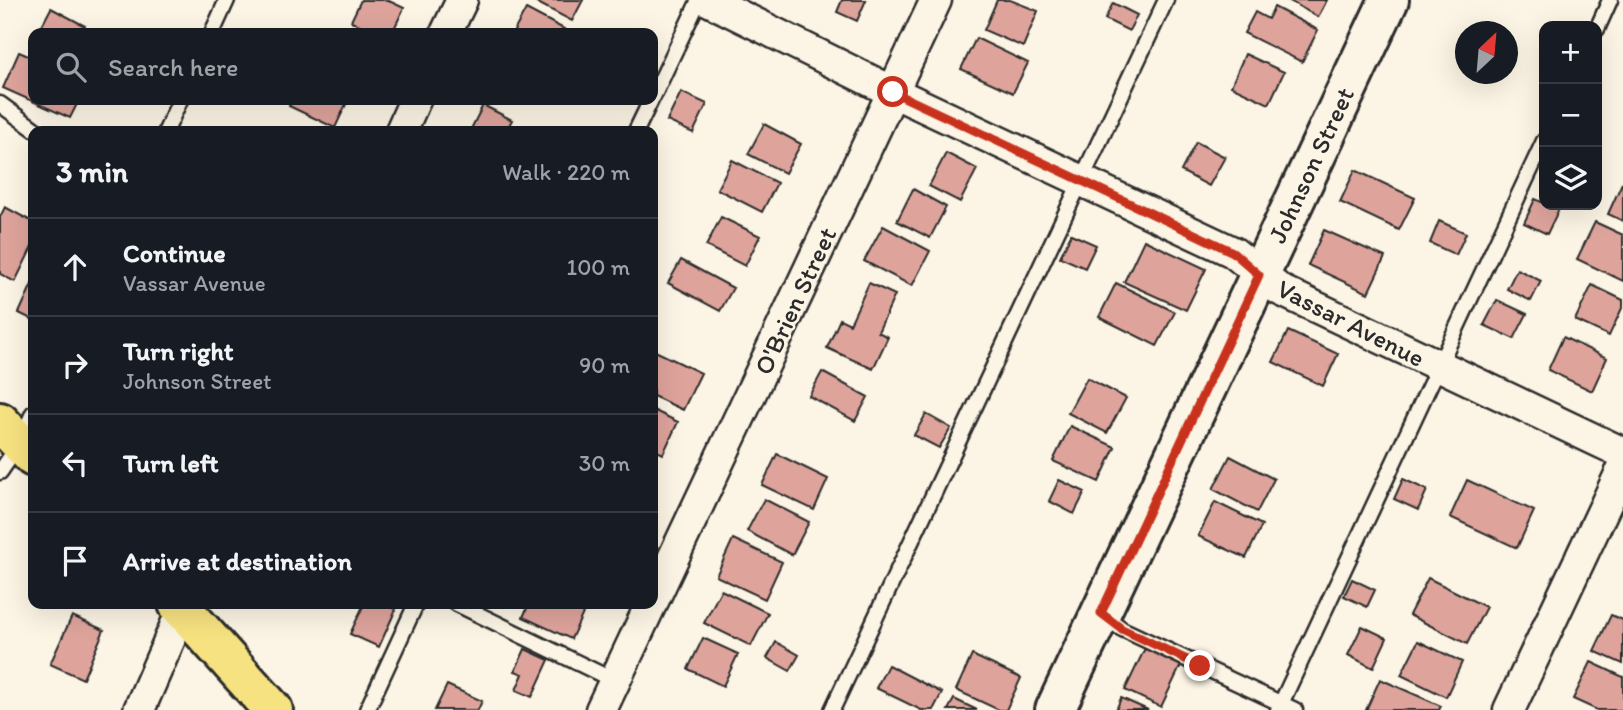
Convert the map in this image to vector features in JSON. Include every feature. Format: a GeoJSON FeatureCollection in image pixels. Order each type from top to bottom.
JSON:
{"type":"FeatureCollection","features":[{"type":"Feature","properties":{"kind":"main road"},"geometry":{"type":"LineString","coordinates":[[185,609],[273,710]]}},
{"type":"Feature","properties":{"kind":"street"},"geometry":{"type":"LineString","coordinates":[[448,28],[462,0]]}},
{"type":"Feature","properties":{"kind":"street","name":"Vassar Avenue"},"geometry":{"type":"LineString","coordinates":[[708,0],[893,92],[1233,252],[1280,290],[1623,453]]}},
{"type":"Feature","properties":{"kind":"street","name":"O'Brien Street"},"geometry":{"type":"LineString","coordinates":[[658,589],[936,0]]}},
{"type":"Feature","properties":{"kind":"street","name":"Johnson Street"},"geometry":{"type":"LineString","coordinates":[[1055,710],[1389,0]]}},
{"type":"Feature","properties":{"kind":"street"},"geometry":{"type":"LineString","coordinates":[[403,126],[413,105]]}},
{"type":"Feature","properties":{"kind":"street"},"geometry":{"type":"LineString","coordinates":[[1509,710],[1623,468]]}},
{"type":"Feature","properties":{"kind":"street"},"geometry":{"type":"LineString","coordinates":[[139,710],[180,609]]}},
{"type":"Feature","properties":{"kind":"street","name":"O'Brien Street"},"geometry":{"type":"LineString","coordinates":[[601,710],[649,609]]}},
{"type":"Feature","properties":{"kind":"lane"},"geometry":{"type":"LineString","coordinates":[[214,28],[228,0]]}},
{"type":"Feature","properties":{"kind":"lane"},"geometry":{"type":"LineString","coordinates":[[658,85],[699,0]]}},
{"type":"Feature","properties":{"kind":"lane"},"geometry":{"type":"LineString","coordinates":[[832,710],[1166,0]]}},
{"type":"Feature","properties":{"kind":"lane"},"geometry":{"type":"LineString","coordinates":[[1601,21],[1611,0]]}},
{"type":"Feature","properties":{"kind":"lane"},"geometry":{"type":"LineString","coordinates":[[0,104],[30,126]]}},
{"type":"Feature","properties":{"kind":"lane"},"geometry":{"type":"LineString","coordinates":[[168,126],[178,105]]}},
{"type":"Feature","properties":{"kind":"lane"},"geometry":{"type":"LineString","coordinates":[[638,126],[649,105]]}},
{"type":"Feature","properties":{"kind":"lane"},"geometry":{"type":"LineString","coordinates":[[1280,707],[1541,147]]}},
{"type":"Feature","properties":{"kind":"lane"},"geometry":{"type":"LineString","coordinates":[[367,710],[414,609]]}},
{"type":"Feature","properties":{"kind":"lane"},"geometry":{"type":"LineString","coordinates":[[467,609],[615,681]]}},
{"type":"Feature","properties":{"kind":"lane"},"geometry":{"type":"LineString","coordinates":[[1101,613],[1122,629],[1280,707],[1295,710]]}},
{"type":"Feature","properties":{"kind":"building"},"geometry":{"type":"Polygon","coordinates":[[[361,0],[387,0],[404,8],[394,28],[366,28],[351,21],[361,0]]]}},
{"type":"Feature","properties":{"kind":"building"},"geometry":{"type":"Polygon","coordinates":[[[532,0],[583,0],[572,21],[532,0]]]}},
{"type":"Feature","properties":{"kind":"building"},"geometry":{"type":"Polygon","coordinates":[[[842,0],[866,0],[857,21],[837,12],[842,0]]]}},
{"type":"Feature","properties":{"kind":"building"},"geometry":{"type":"Polygon","coordinates":[[[997,0],[1010,0],[1038,11],[1023,47],[984,30],[997,0]]]}},
{"type":"Feature","properties":{"kind":"building"},"geometry":{"type":"Polygon","coordinates":[[[1288,0],[1327,0],[1318,17],[1288,0]]]}},
{"type":"Feature","properties":{"kind":"building"},"geometry":{"type":"Polygon","coordinates":[[[1113,3],[1137,15],[1129,31],[1105,19],[1113,3]]]}},
{"type":"Feature","properties":{"kind":"building"},"geometry":{"type":"Polygon","coordinates":[[[1274,7],[1318,30],[1302,62],[1244,33],[1255,12],[1268,19],[1274,7]]]}},
{"type":"Feature","properties":{"kind":"building"},"geometry":{"type":"Polygon","coordinates":[[[51,8],[85,26],[84,28],[41,28],[51,8]]]}},
{"type":"Feature","properties":{"kind":"building"},"geometry":{"type":"Polygon","coordinates":[[[526,9],[562,28],[516,28],[526,9]]]}},
{"type":"Feature","properties":{"kind":"building"},"geometry":{"type":"Polygon","coordinates":[[[976,38],[1028,63],[1013,93],[961,69],[976,38]]]}},
{"type":"Feature","properties":{"kind":"building"},"geometry":{"type":"Polygon","coordinates":[[[19,52],[28,56],[28,99],[3,88],[19,52]]]}},
{"type":"Feature","properties":{"kind":"building"},"geometry":{"type":"Polygon","coordinates":[[[1245,54],[1284,72],[1269,104],[1231,86],[1245,54]]]}},
{"type":"Feature","properties":{"kind":"building"},"geometry":{"type":"Polygon","coordinates":[[[681,92],[707,104],[693,133],[667,121],[681,92]]]}},
{"type":"Feature","properties":{"kind":"building"},"geometry":{"type":"Polygon","coordinates":[[[41,105],[76,105],[70,118],[41,105]]]}},
{"type":"Feature","properties":{"kind":"building"},"geometry":{"type":"Polygon","coordinates":[[[290,105],[346,105],[336,126],[290,105]]]}},
{"type":"Feature","properties":{"kind":"building"},"geometry":{"type":"Polygon","coordinates":[[[483,105],[512,120],[509,126],[472,126],[483,105]]]}},
{"type":"Feature","properties":{"kind":"building"},"geometry":{"type":"Polygon","coordinates":[[[764,124],[801,144],[785,173],[748,154],[764,124]]]}},
{"type":"Feature","properties":{"kind":"building"},"geometry":{"type":"Polygon","coordinates":[[[1196,142],[1225,157],[1209,186],[1181,171],[1196,142]]]}},
{"type":"Feature","properties":{"kind":"building"},"geometry":{"type":"Polygon","coordinates":[[[946,153],[977,169],[960,202],[929,186],[946,153]]]}},
{"type":"Feature","properties":{"kind":"building"},"geometry":{"type":"Polygon","coordinates":[[[732,160],[777,183],[762,212],[717,189],[732,160]]]}},
{"type":"Feature","properties":{"kind":"building"},"geometry":{"type":"Polygon","coordinates":[[[1355,170],[1415,198],[1399,230],[1340,202],[1355,170]]]}},
{"type":"Feature","properties":{"kind":"building"},"geometry":{"type":"Polygon","coordinates":[[[1623,184],[1623,221],[1608,214],[1623,184]]]}},
{"type":"Feature","properties":{"kind":"building"},"geometry":{"type":"Polygon","coordinates":[[[913,189],[946,207],[930,238],[897,221],[913,189]]]}},
{"type":"Feature","properties":{"kind":"building"},"geometry":{"type":"Polygon","coordinates":[[[1535,199],[1539,201],[1539,210],[1559,210],[1547,234],[1524,223],[1535,199]]]}},
{"type":"Feature","properties":{"kind":"building"},"geometry":{"type":"Polygon","coordinates":[[[5,207],[28,219],[28,255],[15,282],[0,274],[0,217],[5,207]]]}},
{"type":"Feature","properties":{"kind":"building"},"geometry":{"type":"Polygon","coordinates":[[[721,217],[760,236],[745,266],[706,246],[721,217]]]}},
{"type":"Feature","properties":{"kind":"building"},"geometry":{"type":"Polygon","coordinates":[[[1439,221],[1466,233],[1456,255],[1430,243],[1439,221]]]}},
{"type":"Feature","properties":{"kind":"building"},"geometry":{"type":"Polygon","coordinates":[[[1595,222],[1623,235],[1623,281],[1577,259],[1595,222]]]}},
{"type":"Feature","properties":{"kind":"building"},"geometry":{"type":"Polygon","coordinates":[[[883,226],[930,251],[912,286],[864,261],[883,226]]]}},
{"type":"Feature","properties":{"kind":"building"},"geometry":{"type":"Polygon","coordinates":[[[1324,230],[1385,257],[1368,293],[1308,265],[1324,230]]]}},
{"type":"Feature","properties":{"kind":"building"},"geometry":{"type":"Polygon","coordinates":[[[1071,234],[1096,245],[1085,268],[1060,257],[1071,234]]]}},
{"type":"Feature","properties":{"kind":"building"},"geometry":{"type":"Polygon","coordinates":[[[1144,240],[1206,269],[1186,310],[1124,282],[1144,240]]]}},
{"type":"Feature","properties":{"kind":"building"},"geometry":{"type":"Polygon","coordinates":[[[681,260],[733,288],[720,311],[668,283],[681,260]]]}},
{"type":"Feature","properties":{"kind":"building"},"geometry":{"type":"Polygon","coordinates":[[[1517,269],[1541,281],[1531,301],[1507,289],[1517,269]]]}},
{"type":"Feature","properties":{"kind":"building"},"geometry":{"type":"Polygon","coordinates":[[[869,283],[895,295],[878,332],[888,337],[873,369],[827,348],[840,319],[850,324],[869,283]]]}},
{"type":"Feature","properties":{"kind":"building"},"geometry":{"type":"Polygon","coordinates":[[[1116,283],[1175,312],[1157,346],[1099,317],[1116,283]]]}},
{"type":"Feature","properties":{"kind":"building"},"geometry":{"type":"Polygon","coordinates":[[[1592,285],[1623,300],[1623,306],[1609,336],[1575,320],[1592,285]]]}},
{"type":"Feature","properties":{"kind":"building"},"geometry":{"type":"Polygon","coordinates":[[[28,293],[28,318],[19,313],[28,293]]]}},
{"type":"Feature","properties":{"kind":"building"},"geometry":{"type":"Polygon","coordinates":[[[1497,300],[1527,314],[1514,339],[1484,325],[1497,300]]]}},
{"type":"Feature","properties":{"kind":"building"},"geometry":{"type":"Polygon","coordinates":[[[1288,331],[1338,354],[1323,386],[1273,362],[1288,331]]]}},
{"type":"Feature","properties":{"kind":"building"},"geometry":{"type":"Polygon","coordinates":[[[1563,337],[1607,358],[1592,391],[1548,370],[1563,337]]]}},
{"type":"Feature","properties":{"kind":"building"},"geometry":{"type":"Polygon","coordinates":[[[658,352],[701,373],[683,410],[658,398],[658,352]]]}},
{"type":"Feature","properties":{"kind":"building"},"geometry":{"type":"Polygon","coordinates":[[[822,372],[868,397],[855,421],[809,396],[822,372]]]}},
{"type":"Feature","properties":{"kind":"building"},"geometry":{"type":"Polygon","coordinates":[[[1087,378],[1126,398],[1107,433],[1068,413],[1087,378]]]}},
{"type":"Feature","properties":{"kind":"building"},"geometry":{"type":"Polygon","coordinates":[[[658,412],[678,422],[663,454],[658,452],[658,412]]]}},
{"type":"Feature","properties":{"kind":"building"},"geometry":{"type":"Polygon","coordinates":[[[926,414],[951,428],[939,448],[914,435],[926,414]]]}},
{"type":"Feature","properties":{"kind":"building"},"geometry":{"type":"Polygon","coordinates":[[[1070,426],[1115,447],[1099,482],[1053,461],[1070,426]]]}},
{"type":"Feature","properties":{"kind":"building"},"geometry":{"type":"Polygon","coordinates":[[[777,454],[828,479],[814,510],[762,485],[777,454]]]}},
{"type":"Feature","properties":{"kind":"building"},"geometry":{"type":"Polygon","coordinates":[[[1230,456],[1274,479],[1257,512],[1213,489],[1230,456]]]}},
{"type":"Feature","properties":{"kind":"building"},"geometry":{"type":"Polygon","coordinates":[[[1403,479],[1427,490],[1418,510],[1394,499],[1403,479]]]}},
{"type":"Feature","properties":{"kind":"building"},"geometry":{"type":"Polygon","coordinates":[[[1059,480],[1085,492],[1074,514],[1049,501],[1059,480]]]}},
{"type":"Feature","properties":{"kind":"building"},"geometry":{"type":"Polygon","coordinates":[[[1467,480],[1534,511],[1517,548],[1450,517],[1467,480]]]}},
{"type":"Feature","properties":{"kind":"building"},"geometry":{"type":"Polygon","coordinates":[[[764,499],[809,522],[792,555],[747,531],[764,499]]]}},
{"type":"Feature","properties":{"kind":"building"},"geometry":{"type":"Polygon","coordinates":[[[1215,502],[1262,525],[1246,558],[1198,536],[1215,502]]]}},
{"type":"Feature","properties":{"kind":"building"},"geometry":{"type":"Polygon","coordinates":[[[733,539],[782,562],[765,599],[716,576],[733,539]]]}},
{"type":"Feature","properties":{"kind":"building"},"geometry":{"type":"Polygon","coordinates":[[[1428,578],[1486,607],[1467,644],[1409,615],[1428,578]]]}},
{"type":"Feature","properties":{"kind":"building"},"geometry":{"type":"Polygon","coordinates":[[[1352,579],[1375,590],[1367,607],[1344,596],[1352,579]]]}},
{"type":"Feature","properties":{"kind":"building"},"geometry":{"type":"Polygon","coordinates":[[[721,590],[768,613],[751,646],[704,623],[721,590]]]}},
{"type":"Feature","properties":{"kind":"building"},"geometry":{"type":"Polygon","coordinates":[[[362,609],[396,609],[379,647],[350,634],[362,609]]]}},
{"type":"Feature","properties":{"kind":"building"},"geometry":{"type":"Polygon","coordinates":[[[527,609],[585,609],[571,639],[523,617],[527,609]]]}},
{"type":"Feature","properties":{"kind":"building"},"geometry":{"type":"Polygon","coordinates":[[[1611,615],[1623,620],[1623,664],[1594,651],[1611,615]]]}},
{"type":"Feature","properties":{"kind":"building"},"geometry":{"type":"Polygon","coordinates":[[[72,616],[104,630],[83,679],[50,664],[72,616]]]}},
{"type":"Feature","properties":{"kind":"building"},"geometry":{"type":"Polygon","coordinates":[[[1362,626],[1387,638],[1373,668],[1348,655],[1362,626]]]}},
{"type":"Feature","properties":{"kind":"building"},"geometry":{"type":"Polygon","coordinates":[[[703,638],[738,654],[723,686],[688,669],[703,638]]]}},
{"type":"Feature","properties":{"kind":"building"},"geometry":{"type":"Polygon","coordinates":[[[1418,641],[1462,662],[1446,697],[1401,675],[1418,641]]]}},
{"type":"Feature","properties":{"kind":"building"},"geometry":{"type":"Polygon","coordinates":[[[776,642],[799,655],[790,671],[767,658],[776,642]]]}},
{"type":"Feature","properties":{"kind":"building"},"geometry":{"type":"Polygon","coordinates":[[[1146,646],[1182,663],[1161,707],[1125,690],[1146,646]]]}},
{"type":"Feature","properties":{"kind":"building"},"geometry":{"type":"Polygon","coordinates":[[[525,649],[549,660],[532,697],[516,690],[523,674],[515,671],[525,649]]]}},
{"type":"Feature","properties":{"kind":"building"},"geometry":{"type":"Polygon","coordinates":[[[972,655],[1021,678],[1006,710],[999,710],[956,690],[972,655]]]}},
{"type":"Feature","properties":{"kind":"building"},"geometry":{"type":"Polygon","coordinates":[[[1591,662],[1623,677],[1623,710],[1597,710],[1573,699],[1591,662]]]}},
{"type":"Feature","properties":{"kind":"building"},"geometry":{"type":"Polygon","coordinates":[[[888,665],[942,693],[933,710],[921,710],[876,688],[888,665]]]}},
{"type":"Feature","properties":{"kind":"building"},"geometry":{"type":"Polygon","coordinates":[[[1380,679],[1441,706],[1439,710],[1366,710],[1380,679]]]}},
{"type":"Feature","properties":{"kind":"building"},"geometry":{"type":"Polygon","coordinates":[[[447,685],[482,701],[478,710],[435,710],[447,685]]]}},
{"type":"Feature","properties":{"kind":"building"},"geometry":{"type":"Polygon","coordinates":[[[1121,698],[1148,710],[1116,710],[1121,698]]]}},
{"type":"Feature","properties":{"kind":"building"},"geometry":{"type":"Polygon","coordinates":[[[954,699],[977,710],[948,710],[954,699]]]}},
{"type":"Feature","properties":{"kind":"route"},"geometry":{"type":"LineString","coordinates":[[893,92],[1233,252],[1259,275],[1101,613],[1122,629],[1200,666]]}}]}
